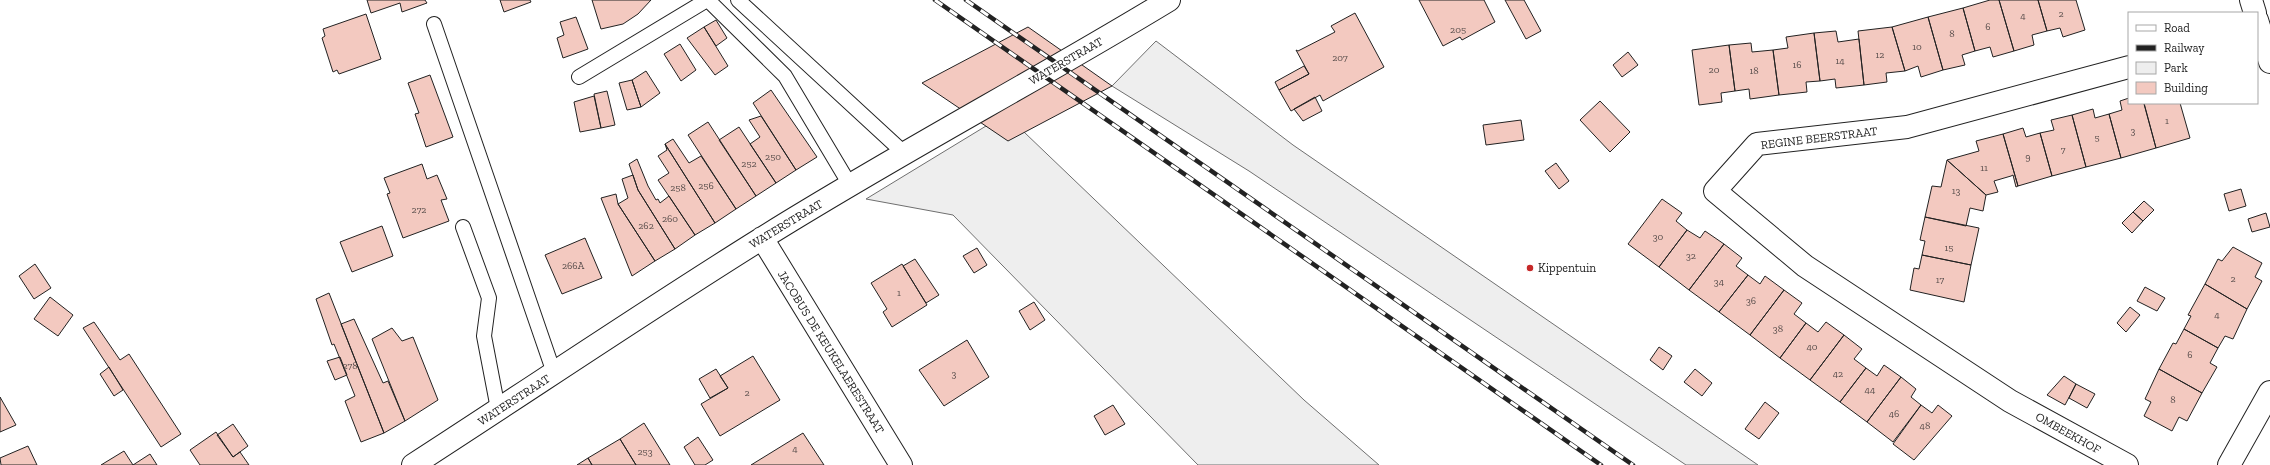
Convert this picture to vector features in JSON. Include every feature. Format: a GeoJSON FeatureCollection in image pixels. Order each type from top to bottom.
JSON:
{"type":"FeatureCollection","features":[{"type":"Feature","properties":{"kind":"street","name":"WATERSTRAAT"},"geometry":{"type":"LineString","coordinates":[[413,465],[762,238],[850,185],[1169,0]]}},
{"type":"Feature","properties":{"kind":"street"},"geometry":{"type":"LineString","coordinates":[[2251,0],[2254,12]]}},
{"type":"Feature","properties":{"kind":"street"},"geometry":{"type":"LineString","coordinates":[[2258,27],[2270,62]]}},
{"type":"Feature","properties":{"kind":"street","name":"REGINE BEERSTRAAT"},"geometry":{"type":"LineString","coordinates":[[2010,401],[1805,266],[1715,191],[1757,144],[1907,127],[2128,67]]}},
{"type":"Feature","properties":{"kind":"street","name":"JACOBUS DE KEUKELAERESTRAAT"},"geometry":{"type":"LineString","coordinates":[[762,238],[901,465]]}},
{"type":"Feature","properties":{"kind":"street"},"geometry":{"type":"LineString","coordinates":[[2229,465],[2270,392]]}},
{"type":"Feature","properties":{"kind":"street","name":"OMBEEKHOF"},"geometry":{"type":"LineString","coordinates":[[2010,401],[2127,465]]}},
{"type":"Feature","properties":{"kind":"lane"},"geometry":{"type":"LineString","coordinates":[[579,77],[707,0],[784,76],[850,185]]}},
{"type":"Feature","properties":{"kind":"lane"},"geometry":{"type":"LineString","coordinates":[[738,0],[904,154]]}},
{"type":"Feature","properties":{"kind":"lane"},"geometry":{"type":"LineString","coordinates":[[434,24],[554,373]]}},
{"type":"Feature","properties":{"kind":"lane"},"geometry":{"type":"LineString","coordinates":[[463,227],[488,298],[484,336],[498,409]]}},
{"type":"Feature","properties":{"kind":"green space"},"geometry":{"type":"Polygon","coordinates":[[[1156,41],[1293,145],[1758,465],[1686,465],[1249,171],[1112,86],[1156,41]]]}},
{"type":"Feature","properties":{"kind":"green space"},"geometry":{"type":"Polygon","coordinates":[[[986,126],[1024,132],[1304,400],[1379,465],[1198,465],[953,215],[866,199],[986,126]]]}},
{"type":"Feature","properties":{"kind":"building"},"geometry":{"type":"Polygon","coordinates":[[[367,0],[425,0],[427,3],[402,12],[400,3],[371,13],[367,0]]]}},
{"type":"Feature","properties":{"kind":"building"},"geometry":{"type":"Polygon","coordinates":[[[500,0],[530,0],[531,2],[504,12],[500,0]]]}},
{"type":"Feature","properties":{"kind":"building"},"geometry":{"type":"Polygon","coordinates":[[[592,0],[651,0],[638,14],[623,24],[601,29],[592,0]]]}},
{"type":"Feature","properties":{"kind":"building"},"geometry":{"type":"Polygon","coordinates":[[[1419,0],[1484,0],[1495,22],[1462,40],[1460,37],[1443,46],[1419,0]]]}},
{"type":"Feature","properties":{"kind":"building"},"geometry":{"type":"Polygon","coordinates":[[[1505,0],[1524,0],[1541,31],[1526,39],[1505,0]]]}},
{"type":"Feature","properties":{"kind":"building"},"geometry":{"type":"Polygon","coordinates":[[[1990,0],[1999,0],[2014,51],[1993,57],[1990,47],[1975,51],[1963,8],[1990,0]]]}},
{"type":"Feature","properties":{"kind":"building"},"geometry":{"type":"Polygon","coordinates":[[[1999,0],[2038,0],[2047,31],[2032,35],[2034,45],[2014,51],[1999,0]]]}},
{"type":"Feature","properties":{"kind":"building"},"geometry":{"type":"Polygon","coordinates":[[[2038,0],[2076,0],[2085,30],[2063,37],[2060,28],[2047,31],[2038,0]]]}},
{"type":"Feature","properties":{"kind":"building"},"geometry":{"type":"Polygon","coordinates":[[[1963,8],[1975,51],[1962,55],[1965,65],[1943,70],[1928,17],[1963,8]]]}},
{"type":"Feature","properties":{"kind":"building"},"geometry":{"type":"Polygon","coordinates":[[[1355,13],[1384,67],[1323,101],[1320,95],[1291,111],[1279,90],[1309,74],[1296,50],[1298,51],[1335,32],[1331,26],[1355,13]]]}},
{"type":"Feature","properties":{"kind":"building"},"geometry":{"type":"Polygon","coordinates":[[[366,14],[381,59],[339,74],[337,70],[333,72],[322,38],[325,36],[323,29],[366,14]]]}},
{"type":"Feature","properties":{"kind":"building"},"geometry":{"type":"Polygon","coordinates":[[[576,17],[588,49],[563,58],[557,38],[564,35],[560,22],[576,17]]]}},
{"type":"Feature","properties":{"kind":"building"},"geometry":{"type":"Polygon","coordinates":[[[1928,17],[1943,70],[1921,77],[1918,66],[1905,71],[1892,27],[1928,17]]]}},
{"type":"Feature","properties":{"kind":"building"},"geometry":{"type":"Polygon","coordinates":[[[716,20],[727,38],[716,46],[704,27],[716,20]]]}},
{"type":"Feature","properties":{"kind":"building"},"geometry":{"type":"Polygon","coordinates":[[[704,27],[728,66],[715,75],[687,38],[704,27]]]}},
{"type":"Feature","properties":{"kind":"building"},"geometry":{"type":"Polygon","coordinates":[[[1028,27],[1112,86],[1008,141],[922,83],[1028,27]]]}},
{"type":"Feature","properties":{"kind":"building"},"geometry":{"type":"Polygon","coordinates":[[[1892,27],[1905,71],[1886,73],[1887,82],[1864,85],[1858,31],[1892,27]]]}},
{"type":"Feature","properties":{"kind":"building"},"geometry":{"type":"Polygon","coordinates":[[[1836,31],[1838,42],[1859,39],[1864,85],[1836,88],[1835,79],[1820,81],[1814,33],[1836,31]]]}},
{"type":"Feature","properties":{"kind":"building"},"geometry":{"type":"Polygon","coordinates":[[[1814,33],[1820,81],[1806,82],[1807,92],[1779,95],[1773,50],[1788,48],[1786,37],[1814,33]]]}},
{"type":"Feature","properties":{"kind":"building"},"geometry":{"type":"Polygon","coordinates":[[[1751,43],[1752,52],[1773,50],[1779,95],[1750,99],[1749,89],[1735,91],[1729,45],[1751,43]]]}},
{"type":"Feature","properties":{"kind":"building"},"geometry":{"type":"Polygon","coordinates":[[[680,44],[696,70],[681,81],[664,54],[680,44]]]}},
{"type":"Feature","properties":{"kind":"building"},"geometry":{"type":"Polygon","coordinates":[[[1729,45],[1735,91],[1721,93],[1722,102],[1699,105],[1692,50],[1729,45]]]}},
{"type":"Feature","properties":{"kind":"building"},"geometry":{"type":"Polygon","coordinates":[[[1628,52],[1638,65],[1622,77],[1613,65],[1628,52]]]}},
{"type":"Feature","properties":{"kind":"building"},"geometry":{"type":"Polygon","coordinates":[[[1304,66],[1309,74],[1279,90],[1275,82],[1304,66]]]}},
{"type":"Feature","properties":{"kind":"building"},"geometry":{"type":"Polygon","coordinates":[[[646,71],[660,93],[641,107],[632,80],[646,71]]]}},
{"type":"Feature","properties":{"kind":"building"},"geometry":{"type":"Polygon","coordinates":[[[430,75],[453,137],[426,147],[415,114],[419,113],[408,83],[430,75]]]}},
{"type":"Feature","properties":{"kind":"building"},"geometry":{"type":"Polygon","coordinates":[[[632,80],[641,107],[627,110],[619,83],[632,80]]]}},
{"type":"Feature","properties":{"kind":"building"},"geometry":{"type":"Polygon","coordinates":[[[771,90],[817,157],[796,170],[753,103],[771,90]]]}},
{"type":"Feature","properties":{"kind":"building"},"geometry":{"type":"Polygon","coordinates":[[[607,91],[615,125],[601,128],[594,94],[607,91]]]}},
{"type":"Feature","properties":{"kind":"building"},"geometry":{"type":"Polygon","coordinates":[[[594,96],[601,128],[580,132],[574,102],[594,96]]]}},
{"type":"Feature","properties":{"kind":"building"},"geometry":{"type":"Polygon","coordinates":[[[1315,97],[1322,111],[1303,121],[1294,109],[1315,97]]]}},
{"type":"Feature","properties":{"kind":"building"},"geometry":{"type":"Polygon","coordinates":[[[2128,98],[2128,104],[2144,104],[2156,148],[2121,158],[2109,114],[2122,110],[2120,101],[2128,98]]]}},
{"type":"Feature","properties":{"kind":"building"},"geometry":{"type":"Polygon","coordinates":[[[1600,101],[1630,132],[1610,152],[1580,120],[1600,101]]]}},
{"type":"Feature","properties":{"kind":"building"},"geometry":{"type":"Polygon","coordinates":[[[2144,104],[2180,104],[2190,138],[2156,148],[2144,104]]]}},
{"type":"Feature","properties":{"kind":"building"},"geometry":{"type":"Polygon","coordinates":[[[2093,109],[2095,118],[2109,114],[2121,158],[2086,167],[2072,115],[2093,109]]]}},
{"type":"Feature","properties":{"kind":"building"},"geometry":{"type":"Polygon","coordinates":[[[2072,115],[2086,167],[2052,176],[2040,133],[2054,130],[2051,120],[2072,115]]]}},
{"type":"Feature","properties":{"kind":"building"},"geometry":{"type":"Polygon","coordinates":[[[761,116],[796,170],[776,183],[750,144],[760,137],[749,120],[761,116]]]}},
{"type":"Feature","properties":{"kind":"building"},"geometry":{"type":"Polygon","coordinates":[[[1521,120],[1524,140],[1486,145],[1483,125],[1521,120]]]}},
{"type":"Feature","properties":{"kind":"building"},"geometry":{"type":"Polygon","coordinates":[[[708,122],[756,196],[736,209],[688,135],[708,122]]]}},
{"type":"Feature","properties":{"kind":"building"},"geometry":{"type":"Polygon","coordinates":[[[739,127],[776,183],[756,196],[719,140],[739,127]]]}},
{"type":"Feature","properties":{"kind":"building"},"geometry":{"type":"Polygon","coordinates":[[[2023,128],[2026,137],[2040,133],[2052,176],[2018,186],[2003,134],[2023,128]]]}},
{"type":"Feature","properties":{"kind":"building"},"geometry":{"type":"Polygon","coordinates":[[[2003,134],[2018,186],[2016,187],[2013,175],[1994,181],[1998,192],[1986,195],[1947,160],[1979,151],[1976,141],[2003,134]]]}},
{"type":"Feature","properties":{"kind":"building"},"geometry":{"type":"Polygon","coordinates":[[[673,139],[689,163],[701,156],[736,209],[715,223],[665,144],[673,139]]]}},
{"type":"Feature","properties":{"kind":"building"},"geometry":{"type":"Polygon","coordinates":[[[665,144],[715,223],[695,235],[658,180],[669,173],[658,156],[667,150],[665,144]]]}},
{"type":"Feature","properties":{"kind":"building"},"geometry":{"type":"Polygon","coordinates":[[[637,159],[648,186],[656,200],[658,199],[660,203],[669,196],[695,235],[675,249],[638,190],[629,164],[637,159]]]}},
{"type":"Feature","properties":{"kind":"building"},"geometry":{"type":"Polygon","coordinates":[[[1947,160],[1986,195],[1983,211],[1970,208],[1966,226],[1925,217],[1932,186],[1941,187],[1947,160]]]}},
{"type":"Feature","properties":{"kind":"building"},"geometry":{"type":"Polygon","coordinates":[[[1556,163],[1569,181],[1559,189],[1545,171],[1556,163]]]}},
{"type":"Feature","properties":{"kind":"building"},"geometry":{"type":"Polygon","coordinates":[[[422,164],[427,179],[437,175],[447,199],[441,200],[449,221],[403,238],[387,194],[390,193],[384,178],[422,164]]]}},
{"type":"Feature","properties":{"kind":"building"},"geometry":{"type":"Polygon","coordinates":[[[633,175],[638,190],[675,249],[655,261],[618,204],[628,198],[622,179],[633,175]]]}},
{"type":"Feature","properties":{"kind":"building"},"geometry":{"type":"Polygon","coordinates":[[[2241,189],[2246,206],[2229,211],[2224,194],[2241,189]]]}},
{"type":"Feature","properties":{"kind":"building"},"geometry":{"type":"Polygon","coordinates":[[[616,194],[618,204],[655,261],[632,276],[601,198],[616,194]]]}},
{"type":"Feature","properties":{"kind":"building"},"geometry":{"type":"Polygon","coordinates":[[[1662,199],[1682,213],[1676,221],[1687,230],[1659,267],[1628,244],[1662,199]]]}},
{"type":"Feature","properties":{"kind":"building"},"geometry":{"type":"Polygon","coordinates":[[[2144,201],[2154,210],[2143,221],[2133,212],[2144,201]]]}},
{"type":"Feature","properties":{"kind":"building"},"geometry":{"type":"Polygon","coordinates":[[[2133,212],[2143,221],[2132,233],[2122,223],[2133,212]]]}},
{"type":"Feature","properties":{"kind":"building"},"geometry":{"type":"Polygon","coordinates":[[[2266,213],[2270,227],[2252,232],[2248,219],[2266,213]]]}},
{"type":"Feature","properties":{"kind":"building"},"geometry":{"type":"Polygon","coordinates":[[[1925,217],[1979,228],[1971,265],[1922,255],[1925,241],[1920,240],[1925,217]]]}},
{"type":"Feature","properties":{"kind":"building"},"geometry":{"type":"Polygon","coordinates":[[[382,226],[393,256],[352,272],[340,242],[382,226]]]}},
{"type":"Feature","properties":{"kind":"building"},"geometry":{"type":"Polygon","coordinates":[[[1687,230],[1700,238],[1705,231],[1724,244],[1689,290],[1659,267],[1687,230]]]}},
{"type":"Feature","properties":{"kind":"building"},"geometry":{"type":"Polygon","coordinates":[[[585,238],[602,278],[562,294],[545,255],[585,238]]]}},
{"type":"Feature","properties":{"kind":"building"},"geometry":{"type":"Polygon","coordinates":[[[1724,244],[1742,258],[1736,266],[1748,275],[1719,312],[1689,290],[1724,244]]]}},
{"type":"Feature","properties":{"kind":"building"},"geometry":{"type":"Polygon","coordinates":[[[2233,247],[2262,263],[2255,277],[2262,281],[2247,309],[2205,284],[2218,259],[2222,261],[2233,247]]]}},
{"type":"Feature","properties":{"kind":"building"},"geometry":{"type":"Polygon","coordinates":[[[977,248],[987,265],[974,273],[963,256],[977,248]]]}},
{"type":"Feature","properties":{"kind":"building"},"geometry":{"type":"Polygon","coordinates":[[[1922,255],[1971,265],[1964,302],[1910,290],[1914,268],[1919,269],[1922,255]]]}},
{"type":"Feature","properties":{"kind":"building"},"geometry":{"type":"Polygon","coordinates":[[[915,259],[939,295],[926,303],[903,266],[915,259]]]}},
{"type":"Feature","properties":{"kind":"building"},"geometry":{"type":"Polygon","coordinates":[[[35,264],[51,288],[34,299],[19,276],[35,264]]]}},
{"type":"Feature","properties":{"kind":"building"},"geometry":{"type":"Polygon","coordinates":[[[902,264],[927,305],[892,327],[883,312],[887,309],[871,283],[902,264]]]}},
{"type":"Feature","properties":{"kind":"building"},"geometry":{"type":"Polygon","coordinates":[[[1748,275],[1760,284],[1765,276],[1784,290],[1750,335],[1719,312],[1748,275]]]}},
{"type":"Feature","properties":{"kind":"building"},"geometry":{"type":"Polygon","coordinates":[[[2205,284],[2247,309],[2233,339],[2225,336],[2218,348],[2184,329],[2191,316],[2188,315],[2205,284]]]}},
{"type":"Feature","properties":{"kind":"building"},"geometry":{"type":"Polygon","coordinates":[[[2145,287],[2165,298],[2157,311],[2137,301],[2145,287]]]}},
{"type":"Feature","properties":{"kind":"building"},"geometry":{"type":"Polygon","coordinates":[[[1784,290],[1802,303],[1794,314],[1806,323],[1780,358],[1750,335],[1784,290]]]}},
{"type":"Feature","properties":{"kind":"building"},"geometry":{"type":"Polygon","coordinates":[[[329,293],[384,433],[361,442],[345,401],[355,396],[334,344],[332,345],[316,299],[329,293]]]}},
{"type":"Feature","properties":{"kind":"building"},"geometry":{"type":"Polygon","coordinates":[[[50,297],[73,315],[58,336],[34,319],[50,297]]]}},
{"type":"Feature","properties":{"kind":"building"},"geometry":{"type":"Polygon","coordinates":[[[1034,302],[1045,320],[1030,330],[1019,311],[1034,302]]]}},
{"type":"Feature","properties":{"kind":"building"},"geometry":{"type":"Polygon","coordinates":[[[2130,307],[2140,315],[2126,332],[2117,323],[2130,307]]]}},
{"type":"Feature","properties":{"kind":"building"},"geometry":{"type":"Polygon","coordinates":[[[354,319],[383,383],[388,381],[405,421],[384,433],[341,324],[354,319]]]}},
{"type":"Feature","properties":{"kind":"building"},"geometry":{"type":"Polygon","coordinates":[[[94,322],[120,360],[129,354],[181,434],[161,447],[83,328],[94,322]]]}},
{"type":"Feature","properties":{"kind":"building"},"geometry":{"type":"Polygon","coordinates":[[[1826,322],[1844,335],[1810,380],[1780,358],[1806,323],[1818,332],[1826,322]]]}},
{"type":"Feature","properties":{"kind":"building"},"geometry":{"type":"Polygon","coordinates":[[[392,328],[402,341],[413,337],[438,400],[405,421],[372,339],[392,328]]]}},
{"type":"Feature","properties":{"kind":"building"},"geometry":{"type":"Polygon","coordinates":[[[2184,329],[2218,348],[2210,363],[2217,367],[2202,393],[2159,369],[2173,343],[2176,344],[2184,329]]]}},
{"type":"Feature","properties":{"kind":"building"},"geometry":{"type":"Polygon","coordinates":[[[1844,335],[1862,349],[1854,359],[1866,368],[1840,402],[1810,380],[1844,335]]]}},
{"type":"Feature","properties":{"kind":"building"},"geometry":{"type":"Polygon","coordinates":[[[967,340],[989,377],[944,406],[919,370],[967,340]]]}},
{"type":"Feature","properties":{"kind":"building"},"geometry":{"type":"Polygon","coordinates":[[[1659,347],[1672,356],[1663,370],[1650,360],[1659,347]]]}},
{"type":"Feature","properties":{"kind":"building"},"geometry":{"type":"Polygon","coordinates":[[[753,356],[780,400],[720,436],[701,404],[728,388],[720,376],[753,356]]]}},
{"type":"Feature","properties":{"kind":"building"},"geometry":{"type":"Polygon","coordinates":[[[340,357],[347,375],[335,380],[327,361],[340,357]]]}},
{"type":"Feature","properties":{"kind":"building"},"geometry":{"type":"Polygon","coordinates":[[[1884,365],[1901,377],[1867,422],[1840,402],[1866,368],[1877,376],[1884,365]]]}},
{"type":"Feature","properties":{"kind":"building"},"geometry":{"type":"Polygon","coordinates":[[[109,367],[123,390],[114,396],[100,374],[109,367]]]}},
{"type":"Feature","properties":{"kind":"building"},"geometry":{"type":"Polygon","coordinates":[[[716,369],[728,388],[710,398],[699,379],[716,369]]]}},
{"type":"Feature","properties":{"kind":"building"},"geometry":{"type":"Polygon","coordinates":[[[1695,369],[1712,383],[1702,396],[1684,382],[1695,369]]]}},
{"type":"Feature","properties":{"kind":"building"},"geometry":{"type":"Polygon","coordinates":[[[2159,369],[2202,393],[2187,421],[2179,417],[2172,431],[2144,416],[2151,402],[2145,399],[2159,369]]]}},
{"type":"Feature","properties":{"kind":"building"},"geometry":{"type":"Polygon","coordinates":[[[2064,376],[2076,384],[2065,405],[2047,395],[2064,376]]]}},
{"type":"Feature","properties":{"kind":"building"},"geometry":{"type":"Polygon","coordinates":[[[1901,377],[1916,389],[1911,397],[1921,405],[1893,442],[1867,422],[1901,377]]]}},
{"type":"Feature","properties":{"kind":"building"},"geometry":{"type":"Polygon","coordinates":[[[2076,384],[2095,394],[2087,408],[2069,398],[2076,384]]]}},
{"type":"Feature","properties":{"kind":"building"},"geometry":{"type":"Polygon","coordinates":[[[0,397],[16,425],[0,432],[0,397]]]}},
{"type":"Feature","properties":{"kind":"building"},"geometry":{"type":"Polygon","coordinates":[[[1765,402],[1779,413],[1759,439],[1745,429],[1765,402]]]}},
{"type":"Feature","properties":{"kind":"building"},"geometry":{"type":"Polygon","coordinates":[[[1113,405],[1125,424],[1105,435],[1094,416],[1113,405]]]}},
{"type":"Feature","properties":{"kind":"building"},"geometry":{"type":"Polygon","coordinates":[[[1921,405],[1932,413],[1938,405],[1952,416],[1914,460],[1893,444],[1921,405]]]}},
{"type":"Feature","properties":{"kind":"building"},"geometry":{"type":"Polygon","coordinates":[[[644,423],[670,465],[636,465],[620,439],[644,423]]]}},
{"type":"Feature","properties":{"kind":"building"},"geometry":{"type":"Polygon","coordinates":[[[233,424],[248,446],[233,457],[217,435],[233,424]]]}},
{"type":"Feature","properties":{"kind":"building"},"geometry":{"type":"Polygon","coordinates":[[[216,432],[233,457],[240,452],[249,465],[200,465],[190,450],[216,432]]]}},
{"type":"Feature","properties":{"kind":"building"},"geometry":{"type":"Polygon","coordinates":[[[803,433],[824,465],[751,465],[803,433]]]}},
{"type":"Feature","properties":{"kind":"building"},"geometry":{"type":"Polygon","coordinates":[[[698,437],[713,460],[705,465],[695,465],[684,447],[698,437]]]}},
{"type":"Feature","properties":{"kind":"building"},"geometry":{"type":"Polygon","coordinates":[[[620,439],[636,465],[592,465],[588,458],[620,439]]]}},
{"type":"Feature","properties":{"kind":"building"},"geometry":{"type":"Polygon","coordinates":[[[28,446],[37,465],[1,465],[0,458],[28,446]]]}},
{"type":"Feature","properties":{"kind":"building"},"geometry":{"type":"Polygon","coordinates":[[[124,451],[133,465],[101,465],[124,451]]]}},
{"type":"Feature","properties":{"kind":"building"},"geometry":{"type":"Polygon","coordinates":[[[150,454],[157,465],[133,465],[150,454]]]}},
{"type":"Feature","properties":{"kind":"building"},"geometry":{"type":"Polygon","coordinates":[[[588,458],[592,465],[577,465],[588,458]]]}},
{"type":"Feature","properties":{"kind":"railway"},"geometry":{"type":"LineString","coordinates":[[935,0],[1601,465]]}},
{"type":"Feature","properties":{"kind":"railway"},"geometry":{"type":"LineString","coordinates":[[966,0],[1633,465]]}},
{"type":"Feature","properties":{"kind":"place","name":"Kippentuin"},"geometry":{"type":"Point","coordinates":[1530,268]}}]}
